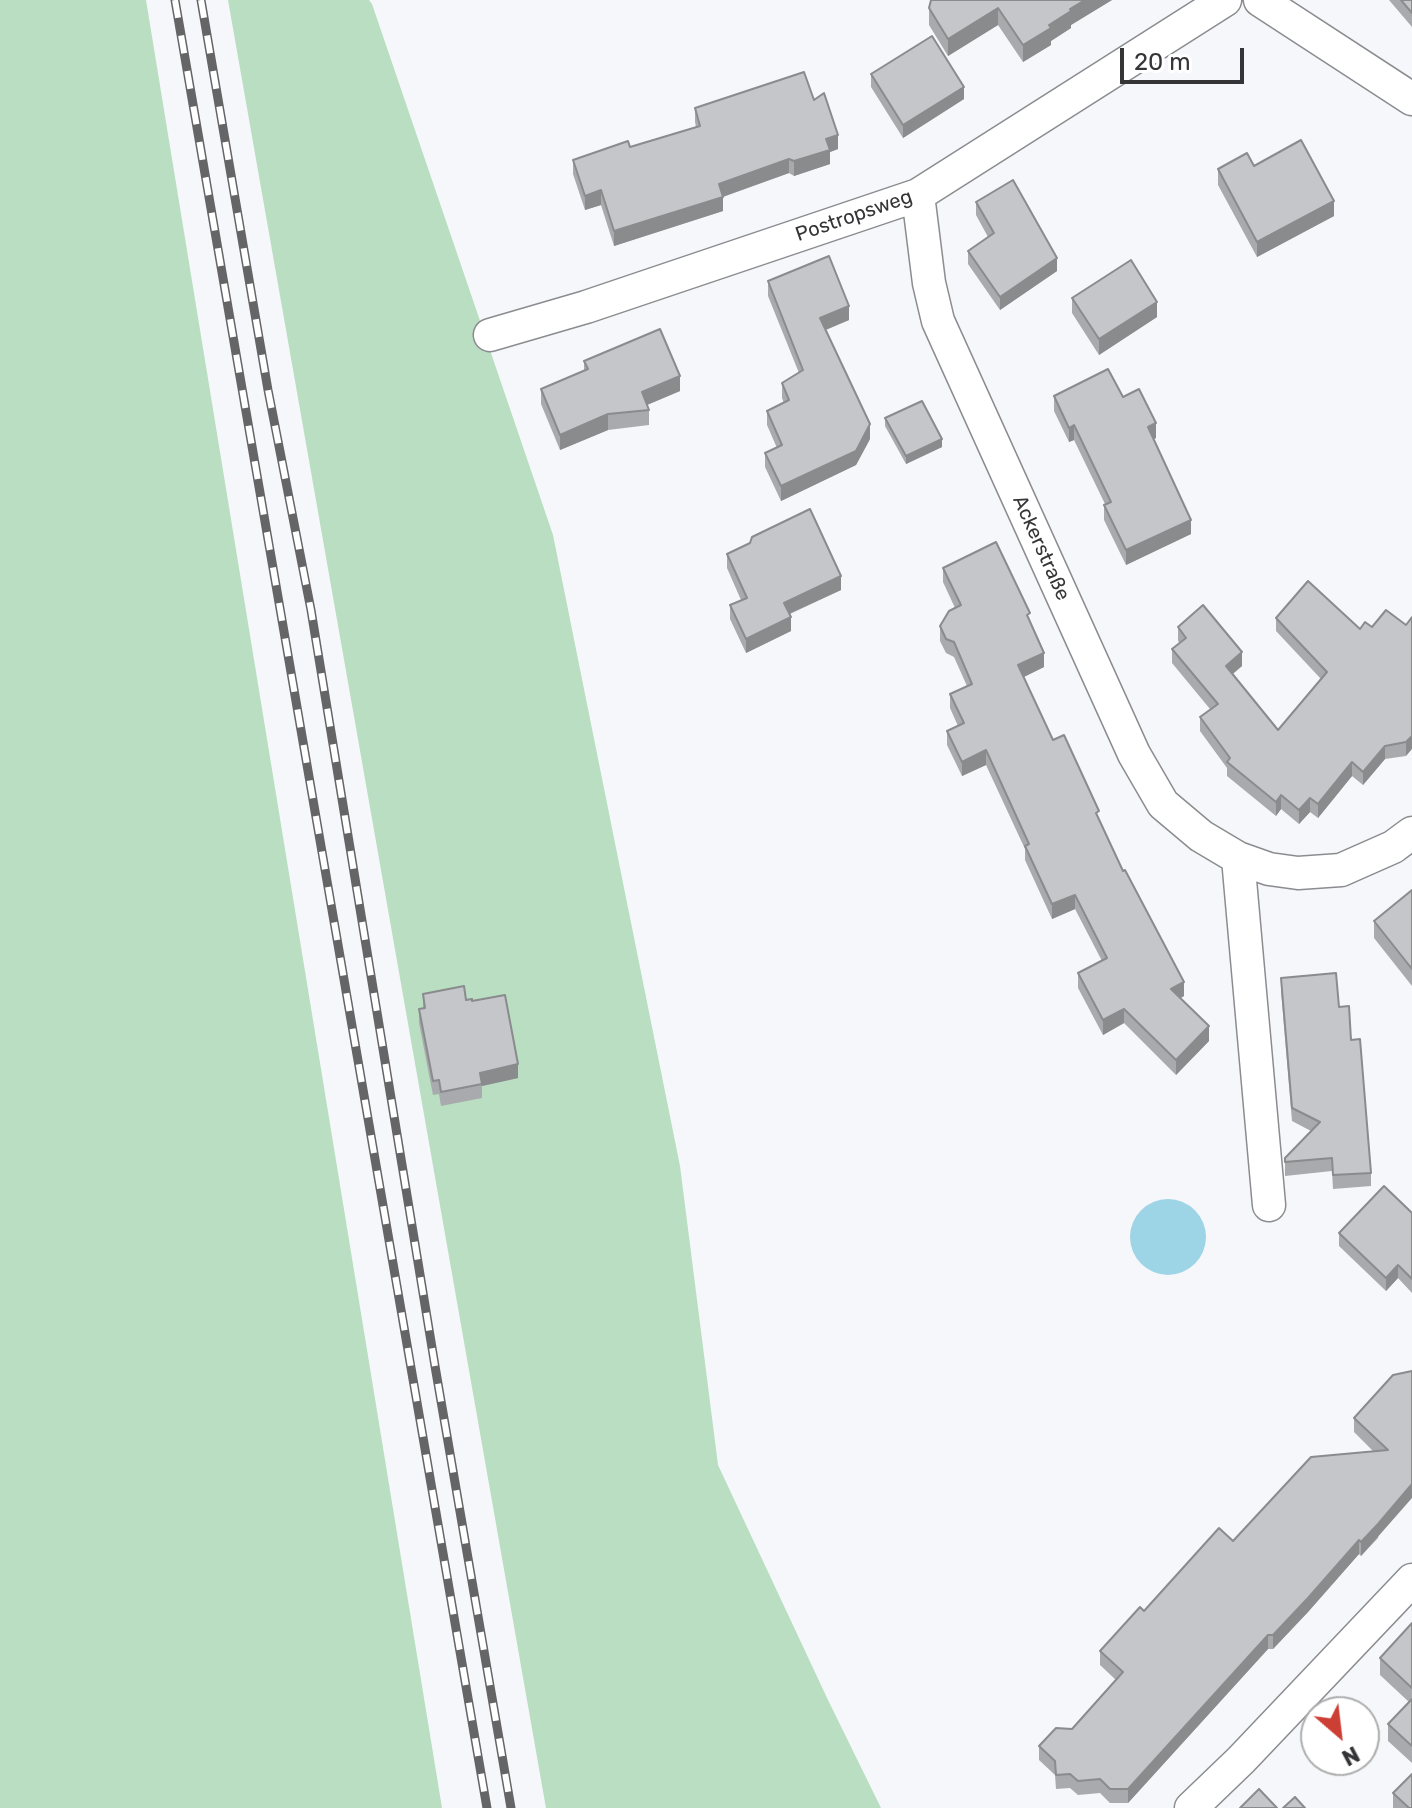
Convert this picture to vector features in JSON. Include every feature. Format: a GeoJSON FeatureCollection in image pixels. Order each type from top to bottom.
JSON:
{"type":"FeatureCollection","features":[{"type":"Feature","properties":{"kind":"street","name":"Postropsweg"},"geometry":{"type":"LineString","coordinates":[[490,335],[586,307],[918,195],[1225,0]]}},
{"type":"Feature","properties":{"kind":"street"},"geometry":{"type":"LineString","coordinates":[[1260,0],[1412,99]]}},
{"type":"Feature","properties":{"kind":"street","name":"Ackerstraße"},"geometry":{"type":"LineString","coordinates":[[918,195],[929,283],[938,321],[1134,754],[1163,804],[1201,836],[1238,858],[1269,869],[1298,873],[1341,870],[1393,847],[1412,833]]}},
{"type":"Feature","properties":{"kind":"street"},"geometry":{"type":"LineString","coordinates":[[1238,858],[1269,1205]]}},
{"type":"Feature","properties":{"kind":"street"},"geometry":{"type":"LineString","coordinates":[[1191,1808],[1241,1760],[1412,1580]]}},
{"type":"Feature","properties":{"kind":"green space"},"geometry":{"type":"Polygon","coordinates":[[[0,0],[146,0],[442,1808],[0,1808],[0,0]]]}},
{"type":"Feature","properties":{"kind":"green space"},"geometry":{"type":"Polygon","coordinates":[[[228,0],[369,0],[372,4],[553,535],[680,1166],[718,1465],[881,1808],[546,1808],[228,0]]]}},
{"type":"Feature","properties":{"kind":"water"},"geometry":{"type":"Polygon","coordinates":[[[1168,1199],[1183,1202],[1195,1210],[1203,1222],[1206,1237],[1203,1252],[1195,1264],[1183,1272],[1168,1275],[1153,1272],[1141,1264],[1133,1252],[1130,1237],[1133,1222],[1141,1210],[1153,1202],[1168,1199]]]}},
{"type":"Feature","properties":{"kind":"building"},"geometry":{"type":"Polygon","coordinates":[[[931,0],[1085,0],[1049,25],[1051,28],[1023,45],[998,8],[948,39],[929,8],[931,0]]]}},
{"type":"Feature","properties":{"kind":"building"},"geometry":{"type":"Polygon","coordinates":[[[1401,0],[1412,0],[1412,13],[1401,0]]]}},
{"type":"Feature","properties":{"kind":"building"},"geometry":{"type":"Polygon","coordinates":[[[932,36],[964,87],[903,125],[871,74],[932,36]]]}},
{"type":"Feature","properties":{"kind":"building"},"geometry":{"type":"Polygon","coordinates":[[[804,72],[814,100],[824,93],[838,135],[826,139],[830,150],[794,161],[789,159],[719,184],[723,197],[614,231],[601,190],[585,196],[573,160],[628,141],[630,147],[700,126],[695,108],[804,72]]]}},
{"type":"Feature","properties":{"kind":"building"},"geometry":{"type":"Polygon","coordinates":[[[1301,140],[1334,201],[1257,242],[1218,169],[1247,153],[1254,166],[1301,140]]]}},
{"type":"Feature","properties":{"kind":"building"},"geometry":{"type":"Polygon","coordinates":[[[1013,180],[1057,258],[1000,297],[968,251],[994,233],[976,202],[1013,180]]]}},
{"type":"Feature","properties":{"kind":"building"},"geometry":{"type":"Polygon","coordinates":[[[829,256],[849,306],[820,318],[870,424],[856,451],[781,486],[765,453],[782,445],[767,411],[789,400],[782,383],[803,370],[768,281],[829,256]]]}},
{"type":"Feature","properties":{"kind":"building"},"geometry":{"type":"Polygon","coordinates":[[[1131,260],[1157,302],[1099,339],[1072,298],[1131,260]]]}},
{"type":"Feature","properties":{"kind":"building"},"geometry":{"type":"Polygon","coordinates":[[[660,329],[680,376],[642,392],[649,410],[608,414],[560,435],[541,389],[588,369],[584,361],[660,329]]]}},
{"type":"Feature","properties":{"kind":"building"},"geometry":{"type":"Polygon","coordinates":[[[1108,369],[1123,397],[1139,389],[1156,423],[1148,427],[1191,520],[1126,550],[1104,505],[1111,502],[1074,425],[1069,428],[1054,396],[1108,369]]]}},
{"type":"Feature","properties":{"kind":"building"},"geometry":{"type":"Polygon","coordinates":[[[922,401],[942,439],[906,456],[885,418],[922,401]]]}},
{"type":"Feature","properties":{"kind":"building"},"geometry":{"type":"Polygon","coordinates":[[[810,509],[841,576],[784,603],[791,617],[746,639],[730,605],[747,598],[727,554],[750,543],[752,537],[810,509]]]}},
{"type":"Feature","properties":{"kind":"building"},"geometry":{"type":"Polygon","coordinates":[[[996,542],[1030,613],[1027,615],[1044,653],[1018,665],[1053,740],[1064,735],[1123,871],[1184,982],[1171,989],[1209,1026],[1176,1060],[1124,1009],[1103,1020],[1078,973],[1107,958],[1075,895],[1052,904],[1025,846],[1029,844],[986,750],[962,762],[947,731],[964,723],[950,694],[972,684],[954,642],[946,639],[940,626],[949,611],[961,605],[943,568],[996,542]]]}},
{"type":"Feature","properties":{"kind":"building"},"geometry":{"type":"Polygon","coordinates":[[[1308,581],[1360,629],[1365,622],[1372,627],[1386,610],[1406,625],[1412,617],[1412,736],[1406,742],[1385,746],[1363,772],[1352,762],[1318,804],[1310,798],[1299,810],[1281,795],[1276,802],[1227,762],[1230,758],[1200,717],[1218,704],[1172,649],[1186,638],[1178,627],[1203,605],[1242,652],[1226,666],[1278,730],[1327,672],[1276,618],[1308,581]]]}},
{"type":"Feature","properties":{"kind":"building"},"geometry":{"type":"Polygon","coordinates":[[[1412,890],[1412,969],[1374,921],[1412,890]]]}},
{"type":"Feature","properties":{"kind":"building"},"geometry":{"type":"Polygon","coordinates":[[[1336,973],[1339,1007],[1349,1006],[1351,1040],[1360,1039],[1371,1173],[1333,1175],[1332,1158],[1285,1162],[1285,1158],[1320,1122],[1292,1108],[1281,978],[1336,973]]]}},
{"type":"Feature","properties":{"kind":"building"},"geometry":{"type":"Polygon","coordinates":[[[464,986],[466,1000],[505,995],[518,1064],[480,1073],[482,1084],[441,1092],[439,1080],[433,1081],[419,1009],[425,1008],[423,994],[464,986]]]}},
{"type":"Feature","properties":{"kind":"building"},"geometry":{"type":"Polygon","coordinates":[[[1384,1186],[1412,1213],[1412,1279],[1398,1265],[1386,1278],[1339,1233],[1384,1186]]]}},
{"type":"Feature","properties":{"kind":"building"},"geometry":{"type":"Polygon","coordinates":[[[1412,1371],[1412,1484],[1378,1524],[1361,1542],[1359,1540],[1273,1635],[1268,1635],[1128,1789],[1110,1789],[1100,1779],[1078,1781],[1070,1774],[1056,1775],[1055,1761],[1039,1746],[1056,1728],[1072,1729],[1123,1672],[1100,1651],[1140,1607],[1144,1611],[1219,1528],[1233,1541],[1311,1457],[1388,1450],[1354,1418],[1393,1375],[1412,1371]]]}},
{"type":"Feature","properties":{"kind":"building"},"geometry":{"type":"Polygon","coordinates":[[[1412,1623],[1412,1688],[1380,1658],[1412,1623]]]}},
{"type":"Feature","properties":{"kind":"building"},"geometry":{"type":"Polygon","coordinates":[[[1412,1699],[1412,1746],[1388,1724],[1412,1699]]]}},
{"type":"Feature","properties":{"kind":"building"},"geometry":{"type":"Polygon","coordinates":[[[1412,1774],[1412,1808],[1409,1808],[1393,1793],[1412,1774]]]}},
{"type":"Feature","properties":{"kind":"building"},"geometry":{"type":"Polygon","coordinates":[[[1259,1789],[1277,1808],[1240,1808],[1259,1789]]]}},
{"type":"Feature","properties":{"kind":"building"},"geometry":{"type":"Polygon","coordinates":[[[1295,1797],[1305,1808],[1283,1808],[1295,1797]]]}},
{"type":"Feature","properties":{"kind":"railway"},"geometry":{"type":"LineString","coordinates":[[175,0],[487,1808]]}},
{"type":"Feature","properties":{"kind":"railway"},"geometry":{"type":"LineString","coordinates":[[201,0],[268,390],[311,610],[511,1808]]}}]}
